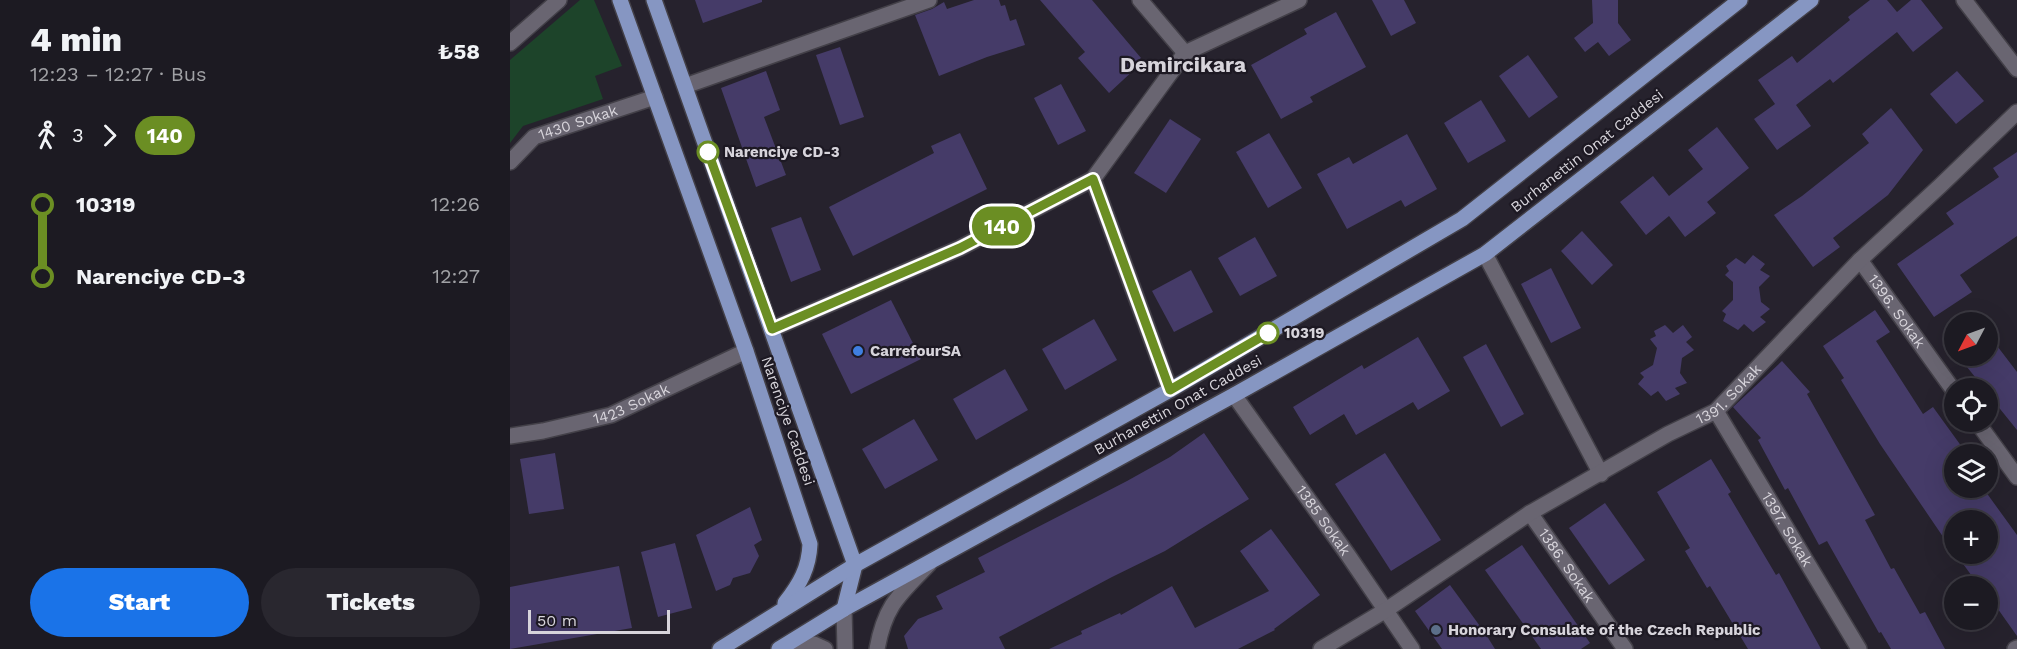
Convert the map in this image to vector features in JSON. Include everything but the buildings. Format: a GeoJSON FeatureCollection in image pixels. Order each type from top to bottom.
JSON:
{"type":"FeatureCollection","features":[{"type":"Feature","properties":{"kind":"main road","name":"Narenciye Caddesi"},"geometry":{"type":"LineString","coordinates":[[620,0],[746,351],[810,544],[807,567],[800,584],[778,612]]}},
{"type":"Feature","properties":{"kind":"main road","name":"Narenciye Caddesi"},"geometry":{"type":"LineString","coordinates":[[654,0],[855,565]]}},
{"type":"Feature","properties":{"kind":"main road","name":"Burhanettin Onat Caddesi"},"geometry":{"type":"LineString","coordinates":[[720,649],[855,565],[1170,390],[1462,219],[1740,0]]}},
{"type":"Feature","properties":{"kind":"main road","name":"Burhanettin Onat Caddesi"},"geometry":{"type":"LineString","coordinates":[[779,649],[844,609],[1234,396],[1485,254],[1810,0]]}},
{"type":"Feature","properties":{"kind":"main road"},"geometry":{"type":"LineString","coordinates":[[844,609],[855,565]]}},
{"type":"Feature","properties":{"kind":"street"},"geometry":{"type":"LineString","coordinates":[[510,43],[559,0]]}},
{"type":"Feature","properties":{"kind":"street"},"geometry":{"type":"LineString","coordinates":[[685,86],[929,0]]}},
{"type":"Feature","properties":{"kind":"street"},"geometry":{"type":"LineString","coordinates":[[1140,0],[1185,53]]}},
{"type":"Feature","properties":{"kind":"street"},"geometry":{"type":"LineString","coordinates":[[772,329],[960,248],[1093,179],[1185,53],[1299,0]]}},
{"type":"Feature","properties":{"kind":"street"},"geometry":{"type":"LineString","coordinates":[[1964,0],[2017,69]]}},
{"type":"Feature","properties":{"kind":"street","name":"1430 Sokak"},"geometry":{"type":"LineString","coordinates":[[510,162],[534,137],[655,97]]}},
{"type":"Feature","properties":{"kind":"street","name":"1391. Sokak"},"geometry":{"type":"LineString","coordinates":[[1321,649],[1386,610],[1530,513],[1668,434],[1716,411],[1860,260],[2017,112]]}},
{"type":"Feature","properties":{"kind":"street"},"geometry":{"type":"LineString","coordinates":[[1093,179],[1170,390]]}},
{"type":"Feature","properties":{"kind":"street"},"geometry":{"type":"LineString","coordinates":[[1485,254],[1601,474]]}},
{"type":"Feature","properties":{"kind":"street","name":"1396. Sokak"},"geometry":{"type":"LineString","coordinates":[[1860,260],[1945,378]]}},
{"type":"Feature","properties":{"kind":"street","name":"1423 Sokak"},"geometry":{"type":"LineString","coordinates":[[510,436],[543,431],[611,414],[746,351]]}},
{"type":"Feature","properties":{"kind":"street","name":"1385 Sokak"},"geometry":{"type":"LineString","coordinates":[[1234,396],[1412,649]]}},
{"type":"Feature","properties":{"kind":"street","name":"1397. Sokak"},"geometry":{"type":"LineString","coordinates":[[1716,411],[1859,649]]}},
{"type":"Feature","properties":{"kind":"street"},"geometry":{"type":"LineString","coordinates":[[1984,432],[2017,477]]}},
{"type":"Feature","properties":{"kind":"street","name":"1386. Sokak"},"geometry":{"type":"LineString","coordinates":[[1530,513],[1625,649]]}},
{"type":"Feature","properties":{"kind":"street"},"geometry":{"type":"LineString","coordinates":[[877,649],[884,619],[893,602],[932,561]]}},
{"type":"Feature","properties":{"kind":"street"},"geometry":{"type":"LineString","coordinates":[[844,609],[845,649]]}},
{"type":"Feature","properties":{"kind":"street"},"geometry":{"type":"LineString","coordinates":[[787,649],[814,644],[825,649]]}},
{"type":"Feature","properties":{"kind":"green space"},"geometry":{"type":"Polygon","coordinates":[[[580,0],[594,0],[622,66],[595,76],[603,99],[523,126],[510,143],[510,60],[580,0]]]}},
{"type":"Feature","properties":{"kind":"bus line","name":"140"},"geometry":{"type":"LineString","coordinates":[[708,152],[772,329],[960,248],[1093,179],[1170,390],[1268,333]]}},
{"type":"Feature","properties":{"kind":"place","name":"Narenciye CD-3"},"geometry":{"type":"Point","coordinates":[708,152]}},
{"type":"Feature","properties":{"kind":"place","name":"10319"},"geometry":{"type":"Point","coordinates":[1268,333]}},
{"type":"Feature","properties":{"kind":"place","name":"CarrefourSA"},"geometry":{"type":"Point","coordinates":[858,351]}},
{"type":"Feature","properties":{"kind":"place","name":"Honorary Consulate of the Czech Republic"},"geometry":{"type":"Point","coordinates":[1436,630]}},
{"type":"Feature","properties":{"kind":"district","name":"Demircikara"},"geometry":{"type":"Point","coordinates":[1183,64]}}]}
